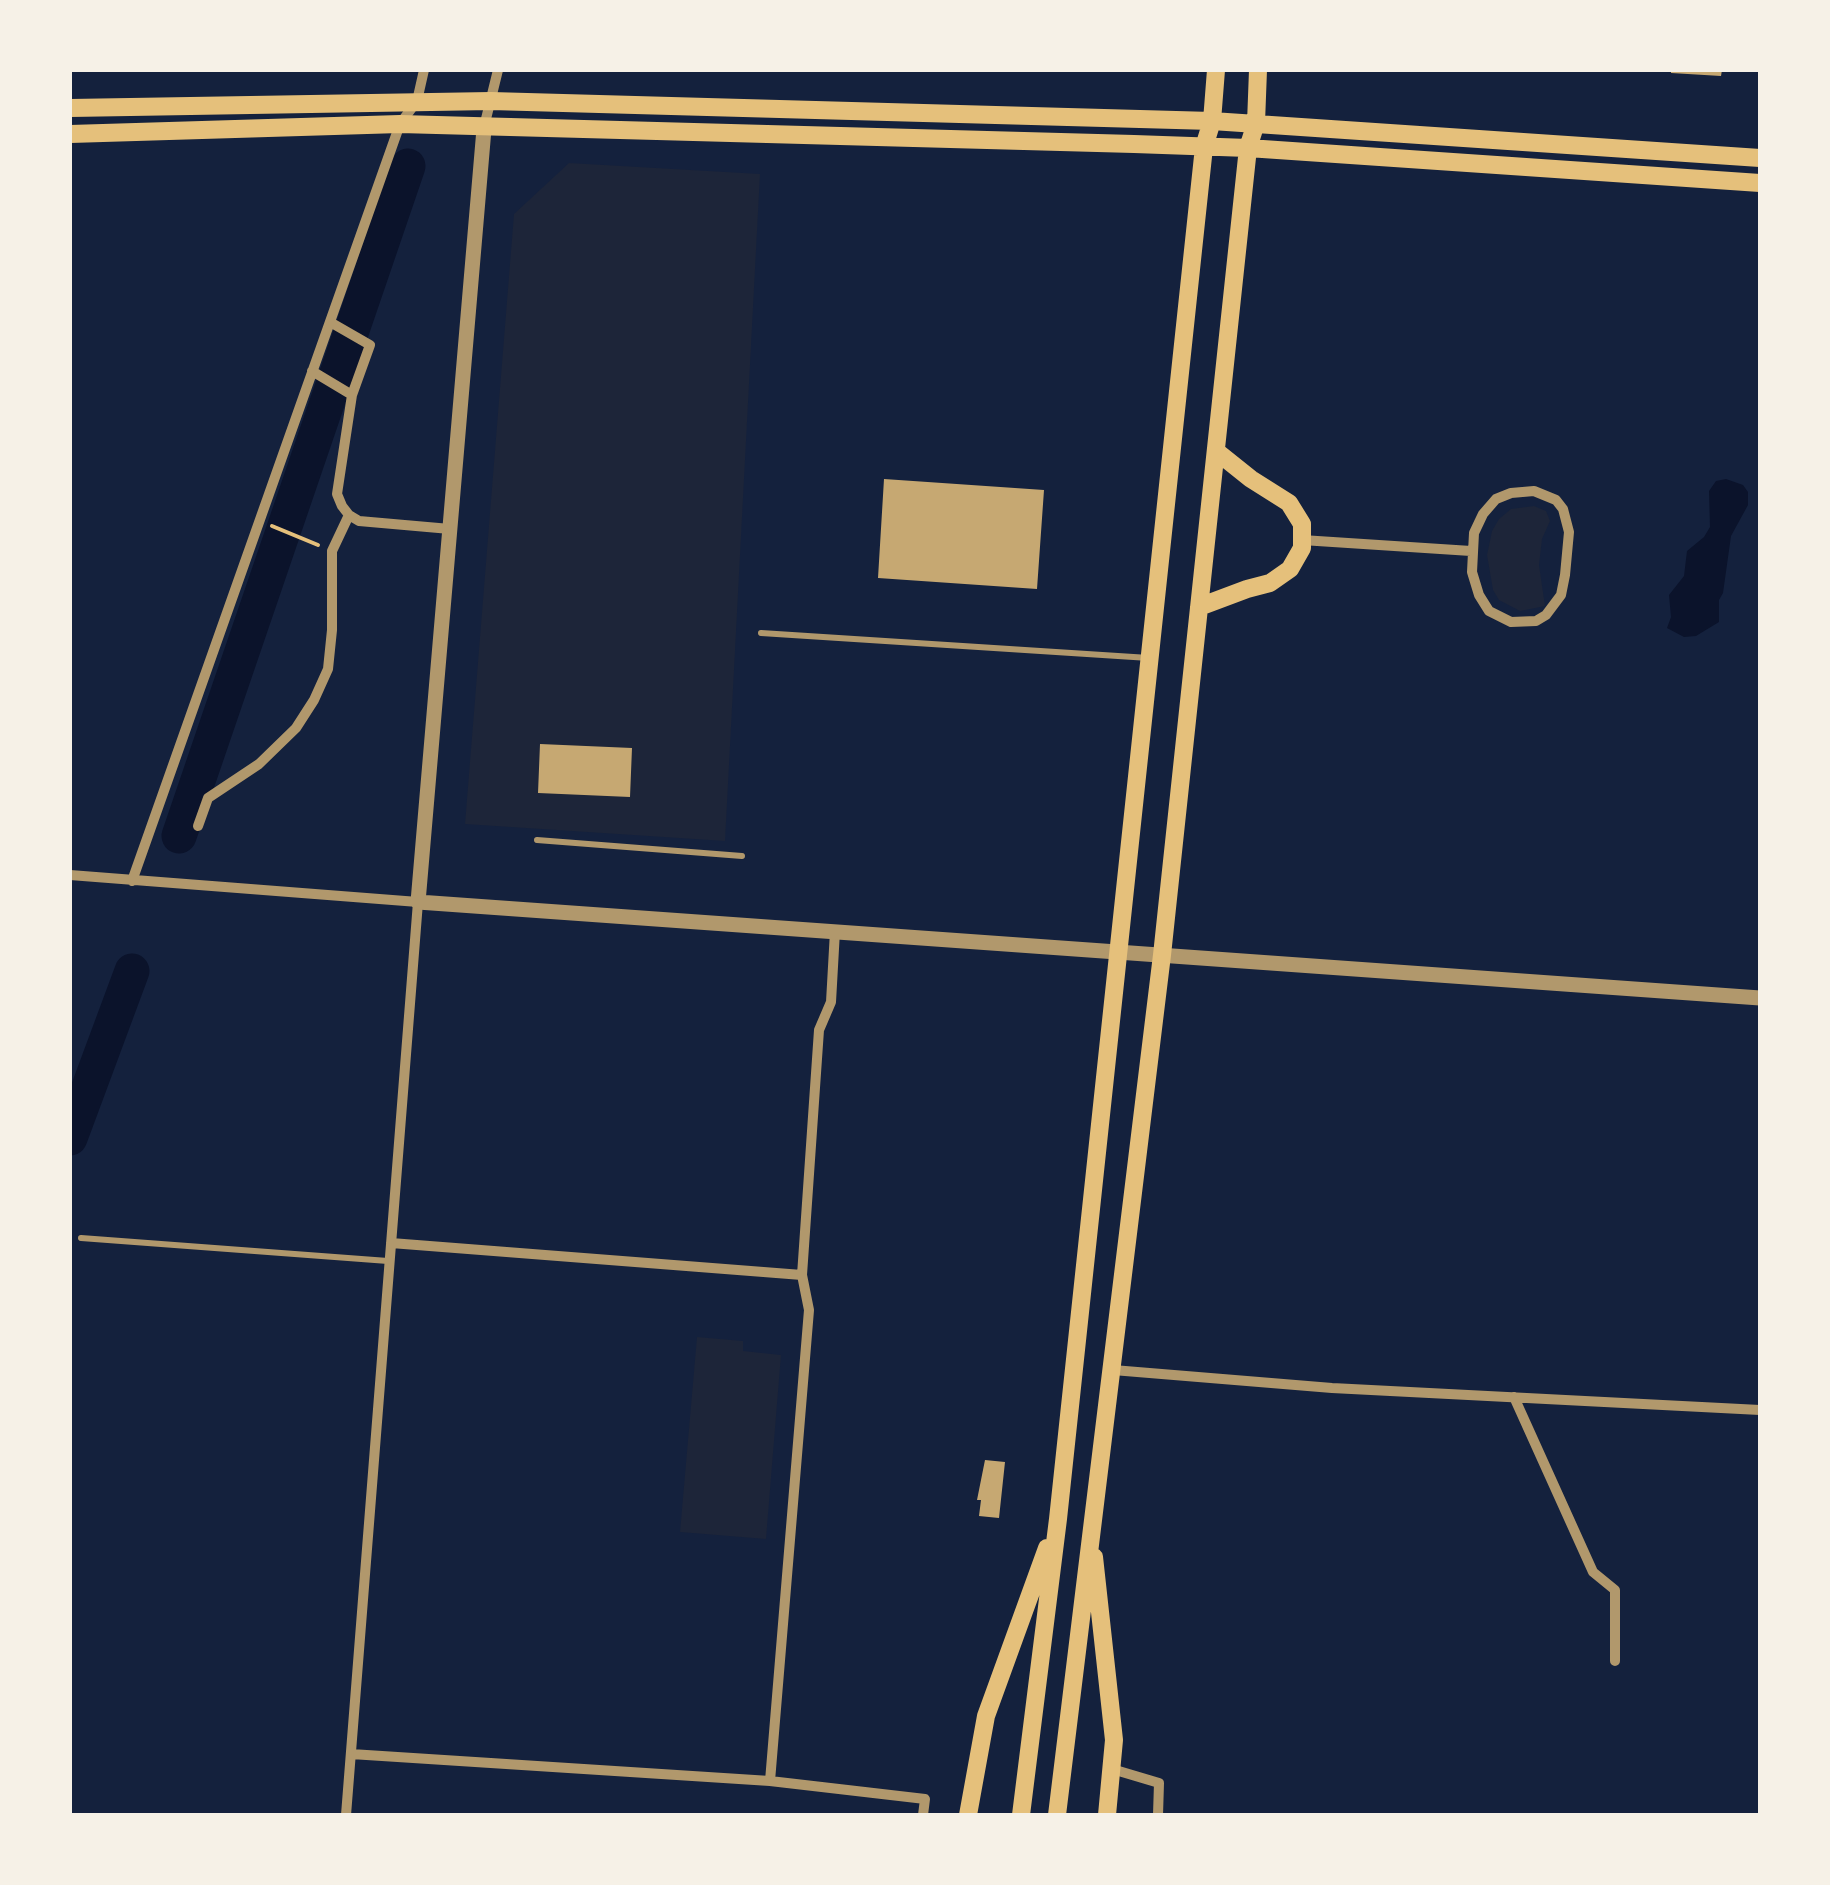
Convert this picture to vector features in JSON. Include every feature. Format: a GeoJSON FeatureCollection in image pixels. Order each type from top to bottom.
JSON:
{"type":"FeatureCollection","features":[{"type":"Feature","properties":{"kind":"main road"},"geometry":{"type":"LineString","coordinates":[[1022,1815],[1058,1519],[1204,148],[1212,120],[1216,70]]}},
{"type":"Feature","properties":{"kind":"main road"},"geometry":{"type":"LineString","coordinates":[[1057,1815],[1162,955],[1248,148],[1256,123],[1258,70]]}},
{"type":"Feature","properties":{"kind":"main road"},"geometry":{"type":"LineString","coordinates":[[70,108],[417,100],[1212,120],[1760,158]]}},
{"type":"Feature","properties":{"kind":"main road"},"geometry":{"type":"LineString","coordinates":[[70,134],[400,124],[1248,148],[1760,183]]}},
{"type":"Feature","properties":{"kind":"main road"},"geometry":{"type":"LineString","coordinates":[[1199,607],[1280,577],[1297,559],[1302,540],[1302,524],[1289,502],[1216,451]]}},
{"type":"Feature","properties":{"kind":"main road"},"geometry":{"type":"LineString","coordinates":[[968,1815],[986,1716],[1058,1519]]}},
{"type":"Feature","properties":{"kind":"main road"},"geometry":{"type":"LineString","coordinates":[[1090,1522],[1112,1724],[1107,1815]]}},
{"type":"Feature","properties":{"kind":"street"},"geometry":{"type":"LineString","coordinates":[[132,880],[400,124],[417,100],[424,70]]}},
{"type":"Feature","properties":{"kind":"street"},"geometry":{"type":"LineString","coordinates":[[346,1815],[484,128],[498,70]]}},
{"type":"Feature","properties":{"kind":"street"},"geometry":{"type":"LineString","coordinates":[[330,322],[370,345],[352,396],[337,494],[348,515],[359,521],[450,529]]}},
{"type":"Feature","properties":{"kind":"street"},"geometry":{"type":"LineString","coordinates":[[312,371],[352,396]]}},
{"type":"Feature","properties":{"kind":"street"},"geometry":{"type":"LineString","coordinates":[[1534,490],[1556,500],[1563,509],[1569,532],[1563,585],[1546,615],[1536,621],[1511,622],[1488,611],[1478,595],[1471,551],[1483,514],[1496,499],[1534,490]]}},
{"type":"Feature","properties":{"kind":"street"},"geometry":{"type":"LineString","coordinates":[[198,826],[208,798],[260,764],[296,728],[314,700],[328,669],[332,551],[348,515]]}},
{"type":"Feature","properties":{"kind":"street"},"geometry":{"type":"LineString","coordinates":[[1302,540],[1471,551]]}},
{"type":"Feature","properties":{"kind":"street"},"geometry":{"type":"LineString","coordinates":[[70,875],[1760,998]]}},
{"type":"Feature","properties":{"kind":"street"},"geometry":{"type":"LineString","coordinates":[[770,1781],[810,1310],[802,1275],[820,1030],[831,1002],[835,931]]}},
{"type":"Feature","properties":{"kind":"street"},"geometry":{"type":"LineString","coordinates":[[391,1243],[802,1275]]}},
{"type":"Feature","properties":{"kind":"street"},"geometry":{"type":"LineString","coordinates":[[1113,1370],[1332,1388],[1760,1410]]}},
{"type":"Feature","properties":{"kind":"street"},"geometry":{"type":"LineString","coordinates":[[1514,1396],[1593,1572],[1614,1590],[1616,1661]]}},
{"type":"Feature","properties":{"kind":"street"},"geometry":{"type":"LineString","coordinates":[[351,1754],[770,1781],[925,1799],[923,1815]]}},
{"type":"Feature","properties":{"kind":"street"},"geometry":{"type":"LineString","coordinates":[[1112,1769],[1159,1783],[1158,1815]]}},
{"type":"Feature","properties":{"kind":"lane"},"geometry":{"type":"LineString","coordinates":[[761,633],[1150,658]]}},
{"type":"Feature","properties":{"kind":"lane"},"geometry":{"type":"LineString","coordinates":[[536,840],[742,856]]}},
{"type":"Feature","properties":{"kind":"lane"},"geometry":{"type":"LineString","coordinates":[[81,1238],[390,1262]]}},
{"type":"Feature","properties":{"kind":"path"},"geometry":{"type":"LineString","coordinates":[[257,521],[332,551]]}},
{"type":"Feature","properties":{"kind":"shaded area"},"geometry":{"type":"Polygon","coordinates":[[[569,163],[760,174],[725,841],[465,824],[514,214],[569,163]]]}},
{"type":"Feature","properties":{"kind":"shaded area"},"geometry":{"type":"Polygon","coordinates":[[[1726,479],[1743,485],[1748,492],[1748,505],[1731,536],[1719,600],[1719,622],[1696,636],[1684,637],[1667,628],[1671,617],[1669,595],[1684,576],[1687,551],[1710,527],[1709,491],[1716,481],[1726,479]]]}},
{"type":"Feature","properties":{"kind":"shaded area"},"geometry":{"type":"Polygon","coordinates":[[[1534,506],[1546,511],[1550,521],[1542,539],[1539,565],[1545,606],[1520,611],[1499,600],[1493,590],[1487,555],[1499,519],[1511,509],[1534,506]]]}},
{"type":"Feature","properties":{"kind":"shaded area"},"geometry":{"type":"Polygon","coordinates":[[[697,1337],[743,1341],[743,1351],[781,1355],[766,1539],[680,1532],[697,1337]]]}},
{"type":"Feature","properties":{"kind":"building"},"geometry":{"type":"Polygon","coordinates":[[[1671,70],[1722,70],[1721,76],[1671,70]]]}},
{"type":"Feature","properties":{"kind":"building"},"geometry":{"type":"Polygon","coordinates":[[[884,479],[1044,490],[1037,589],[878,578],[884,479]]]}},
{"type":"Feature","properties":{"kind":"building"},"geometry":{"type":"Polygon","coordinates":[[[540,744],[632,748],[630,797],[538,793],[540,744]]]}},
{"type":"Feature","properties":{"kind":"building"},"geometry":{"type":"Polygon","coordinates":[[[985,1460],[1005,1462],[999,1518],[979,1516],[981,1500],[977,1500],[985,1460]]]}},
{"type":"Feature","properties":{"kind":"waterway"},"geometry":{"type":"LineString","coordinates":[[179,836],[408,166]]}},
{"type":"Feature","properties":{"kind":"waterway"},"geometry":{"type":"LineString","coordinates":[[70,1138],[132,971]]}}]}
